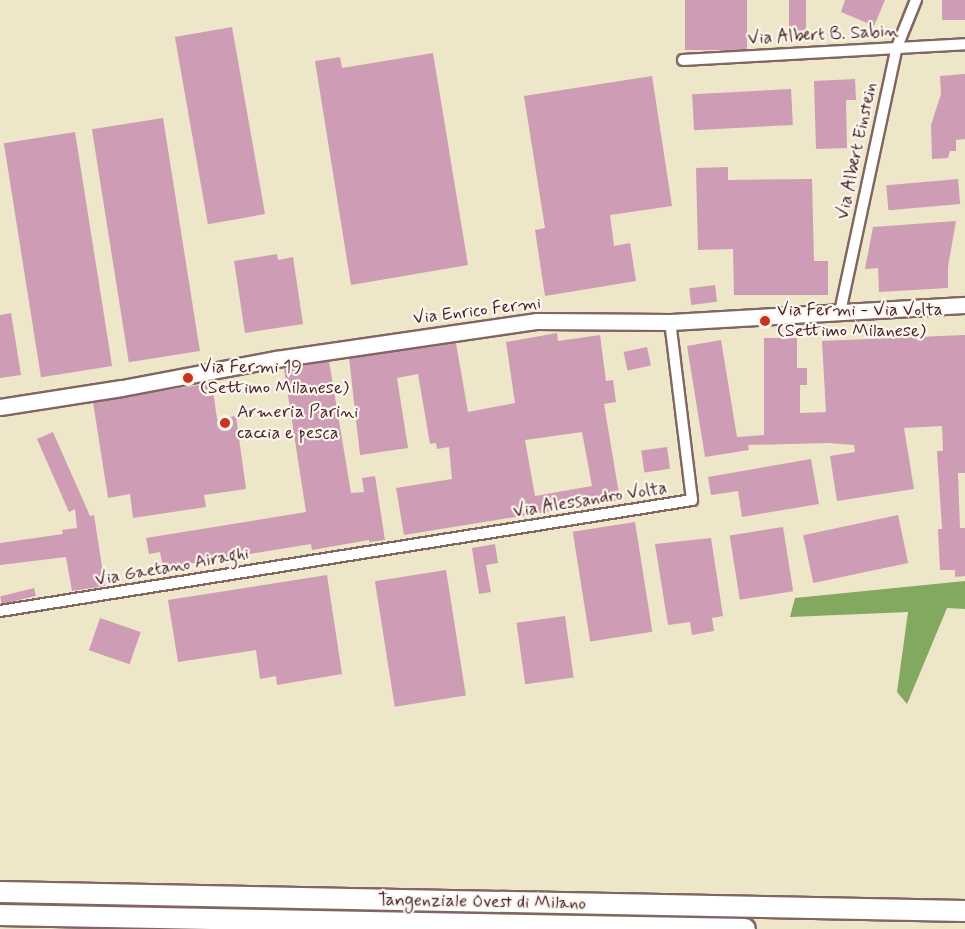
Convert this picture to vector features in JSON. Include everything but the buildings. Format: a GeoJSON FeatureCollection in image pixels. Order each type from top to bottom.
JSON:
{"type":"FeatureCollection","features":[{"type":"Feature","properties":{"kind":"highway","name":"Tangenziale Ovest di Milano"},"geometry":{"type":"LineString","coordinates":[[0,892],[965,911]]}},
{"type":"Feature","properties":{"kind":"highway","name":"Tangenziale Ovest di Milano"},"geometry":{"type":"LineString","coordinates":[[0,915],[745,929]]}},
{"type":"Feature","properties":{"kind":"street","name":"Via Albert Einstein"},"geometry":{"type":"LineString","coordinates":[[840,312],[897,47],[916,0]]}},
{"type":"Feature","properties":{"kind":"street","name":"Via Albert B. Sabin"},"geometry":{"type":"LineString","coordinates":[[683,60],[965,44]]}},
{"type":"Feature","properties":{"kind":"street","name":"Via Enrico Fermi"},"geometry":{"type":"LineString","coordinates":[[0,407],[122,388],[276,359],[537,321],[670,322],[965,305]]}},
{"type":"Feature","properties":{"kind":"street","name":"Via Alessandro Volta"},"geometry":{"type":"LineString","coordinates":[[350,553],[692,500],[670,322]]}},
{"type":"Feature","properties":{"kind":"street","name":"Via Gaetano Airaghi"},"geometry":{"type":"LineString","coordinates":[[0,610],[350,553]]}},
{"type":"Feature","properties":{"kind":"green space"},"geometry":{"type":"Polygon","coordinates":[[[965,581],[965,609],[947,608],[907,704],[897,692],[908,612],[790,617],[795,598],[965,581]]]}},
{"type":"Feature","properties":{"kind":"place","name":"Via Fermi - Via Volta (Settimo Milanese)"},"geometry":{"type":"Point","coordinates":[765,321]}},
{"type":"Feature","properties":{"kind":"place","name":"Via Fermi 19 (Settimo Milanese)"},"geometry":{"type":"Point","coordinates":[188,378]}},
{"type":"Feature","properties":{"kind":"place","name":"Armeria Parini caccia e pesca"},"geometry":{"type":"Point","coordinates":[225,423]}}]}
